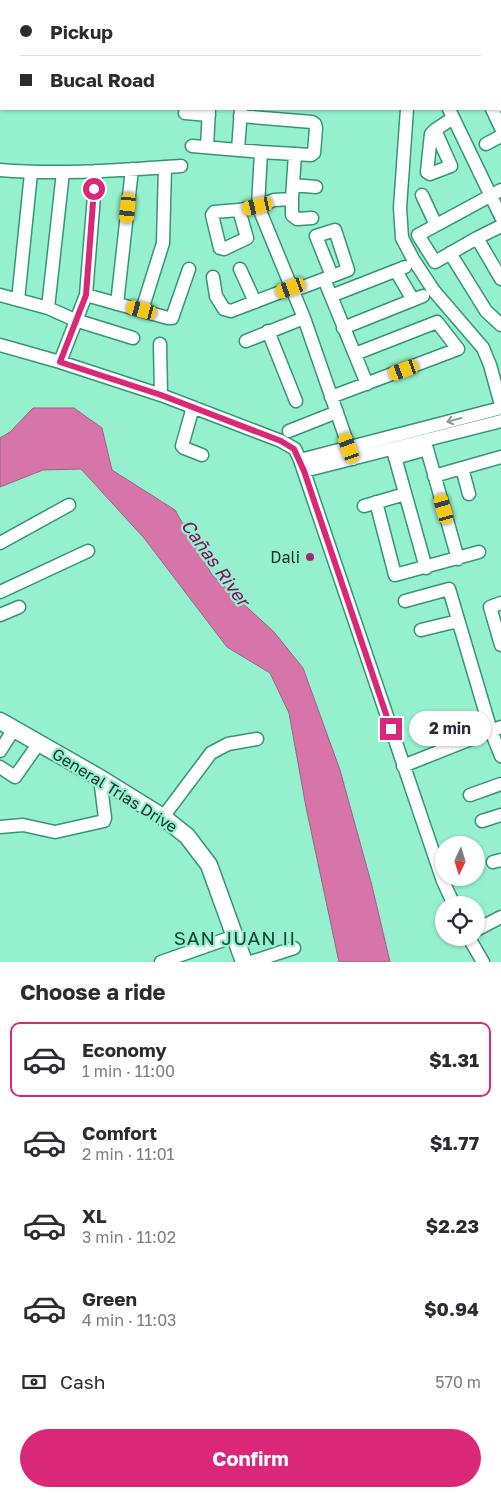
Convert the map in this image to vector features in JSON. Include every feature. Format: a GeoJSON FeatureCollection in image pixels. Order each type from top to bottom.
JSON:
{"type":"FeatureCollection","features":[{"type":"Feature","properties":{"kind":"main road","name":"General Trias Drive"},"geometry":{"type":"LineString","coordinates":[[7,725],[100,778],[163,817],[187,836],[209,865],[244,962]]}},
{"type":"Feature","properties":{"kind":"street"},"geometry":{"type":"LineString","coordinates":[[392,448],[501,406],[490,365],[483,348],[434,291],[402,238],[400,208],[407,110]]}},
{"type":"Feature","properties":{"kind":"street"},"geometry":{"type":"LineString","coordinates":[[492,110],[501,128]]}},
{"type":"Feature","properties":{"kind":"street"},"geometry":{"type":"LineString","coordinates":[[185,113],[209,112],[207,147]]}},
{"type":"Feature","properties":{"kind":"street"},"geometry":{"type":"LineString","coordinates":[[192,146],[207,147],[238,150],[261,152],[311,155],[314,154],[315,124],[312,122],[241,113],[238,150]]}},
{"type":"Feature","properties":{"kind":"street"},"geometry":{"type":"LineString","coordinates":[[435,130],[451,113],[496,192],[501,217]]}},
{"type":"Feature","properties":{"kind":"street"},"geometry":{"type":"LineString","coordinates":[[486,144],[501,136]]}},
{"type":"Feature","properties":{"kind":"street"},"geometry":{"type":"LineString","coordinates":[[261,152],[258,206],[304,318],[351,453]]}},
{"type":"Feature","properties":{"kind":"street"},"geometry":{"type":"LineString","coordinates":[[295,154],[292,216],[300,219],[312,218]]}},
{"type":"Feature","properties":{"kind":"street"},"geometry":{"type":"LineString","coordinates":[[0,170],[32,173],[96,172],[181,166]]}},
{"type":"Feature","properties":{"kind":"street"},"geometry":{"type":"LineString","coordinates":[[142,310],[163,243],[165,167]]}},
{"type":"Feature","properties":{"kind":"street"},"geometry":{"type":"LineString","coordinates":[[117,304],[132,169]]}},
{"type":"Feature","properties":{"kind":"street"},"geometry":{"type":"LineString","coordinates":[[48,308],[63,172]]}},
{"type":"Feature","properties":{"kind":"street"},"geometry":{"type":"LineString","coordinates":[[60,362],[86,295],[96,172]]}},
{"type":"Feature","properties":{"kind":"street"},"geometry":{"type":"LineString","coordinates":[[18,300],[32,173]]}},
{"type":"Feature","properties":{"kind":"street"},"geometry":{"type":"LineString","coordinates":[[293,185],[316,187]]}},
{"type":"Feature","properties":{"kind":"street"},"geometry":{"type":"LineString","coordinates":[[496,192],[418,235],[435,262],[501,226]]}},
{"type":"Feature","properties":{"kind":"street"},"geometry":{"type":"LineString","coordinates":[[422,196],[436,225]]}},
{"type":"Feature","properties":{"kind":"street"},"geometry":{"type":"LineString","coordinates":[[239,210],[258,206],[276,199],[292,199]]}},
{"type":"Feature","properties":{"kind":"street"},"geometry":{"type":"LineString","coordinates":[[476,238],[501,278]]}},
{"type":"Feature","properties":{"kind":"street"},"geometry":{"type":"LineString","coordinates":[[450,253],[486,311],[501,326]]}},
{"type":"Feature","properties":{"kind":"street"},"geometry":{"type":"LineString","coordinates":[[86,295],[172,318],[189,269]]}},
{"type":"Feature","properties":{"kind":"street"},"geometry":{"type":"LineString","coordinates":[[240,269],[255,302]]}},
{"type":"Feature","properties":{"kind":"street"},"geometry":{"type":"LineString","coordinates":[[331,296],[401,269],[418,298],[344,328]]}},
{"type":"Feature","properties":{"kind":"street"},"geometry":{"type":"LineString","coordinates":[[213,276],[216,296],[224,309],[231,311],[328,278],[331,296],[367,384]]}},
{"type":"Feature","properties":{"kind":"street"},"geometry":{"type":"LineString","coordinates":[[0,295],[48,308],[75,320],[133,338]]}},
{"type":"Feature","properties":{"kind":"street"},"geometry":{"type":"LineString","coordinates":[[246,341],[304,318]]}},
{"type":"Feature","properties":{"kind":"street"},"geometry":{"type":"LineString","coordinates":[[331,397],[458,349],[437,322],[355,354]]}},
{"type":"Feature","properties":{"kind":"street"},"geometry":{"type":"LineString","coordinates":[[268,331],[296,401]]}},
{"type":"Feature","properties":{"kind":"street"},"geometry":{"type":"LineString","coordinates":[[160,344],[161,395]]}},
{"type":"Feature","properties":{"kind":"street"},"geometry":{"type":"LineString","coordinates":[[0,345],[60,362],[161,395],[281,441],[294,449],[302,466],[403,766],[450,896]]}},
{"type":"Feature","properties":{"kind":"street"},"geometry":{"type":"LineString","coordinates":[[193,407],[182,446],[202,455]]}},
{"type":"Feature","properties":{"kind":"street"},"geometry":{"type":"LineString","coordinates":[[289,431],[336,412]]}},
{"type":"Feature","properties":{"kind":"street"},"geometry":{"type":"LineString","coordinates":[[302,466],[351,453],[392,448],[501,421]]}},
{"type":"Feature","properties":{"kind":"street"},"geometry":{"type":"LineString","coordinates":[[392,448],[427,449],[458,559]]}},
{"type":"Feature","properties":{"kind":"street"},"geometry":{"type":"LineString","coordinates":[[392,448],[426,568]]}},
{"type":"Feature","properties":{"kind":"street"},"geometry":{"type":"LineString","coordinates":[[434,476],[501,457]]}},
{"type":"Feature","properties":{"kind":"street"},"geometry":{"type":"LineString","coordinates":[[462,468],[469,494]]}},
{"type":"Feature","properties":{"kind":"street"},"geometry":{"type":"LineString","coordinates":[[405,494],[370,504],[395,575],[480,552]]}},
{"type":"Feature","properties":{"kind":"street"},"geometry":{"type":"LineString","coordinates":[[0,543],[69,505]]}},
{"type":"Feature","properties":{"kind":"street"},"geometry":{"type":"LineString","coordinates":[[0,592],[88,551]]}},
{"type":"Feature","properties":{"kind":"street"},"geometry":{"type":"LineString","coordinates":[[405,602],[448,589],[496,729],[501,756]]}},
{"type":"Feature","properties":{"kind":"street"},"geometry":{"type":"LineString","coordinates":[[501,603],[490,607],[501,645]]}},
{"type":"Feature","properties":{"kind":"street"},"geometry":{"type":"LineString","coordinates":[[0,615],[19,607]]}},
{"type":"Feature","properties":{"kind":"street"},"geometry":{"type":"LineString","coordinates":[[421,630],[458,621]]}},
{"type":"Feature","properties":{"kind":"street"},"geometry":{"type":"LineString","coordinates":[[0,751],[7,725]]}},
{"type":"Feature","properties":{"kind":"street"},"geometry":{"type":"LineString","coordinates":[[403,766],[496,729]]}},
{"type":"Feature","properties":{"kind":"street"},"geometry":{"type":"LineString","coordinates":[[163,817],[211,753],[228,744],[257,739]]}},
{"type":"Feature","properties":{"kind":"street"},"geometry":{"type":"LineString","coordinates":[[0,767],[15,777],[39,743]]}},
{"type":"Feature","properties":{"kind":"street"},"geometry":{"type":"LineString","coordinates":[[0,827],[23,825],[54,832],[104,821],[100,778]]}},
{"type":"Feature","properties":{"kind":"street"},"geometry":{"type":"LineString","coordinates":[[470,794],[501,784]]}},
{"type":"Feature","properties":{"kind":"street"},"geometry":{"type":"LineString","coordinates":[[482,822],[501,815]]}},
{"type":"Feature","properties":{"kind":"street"},"geometry":{"type":"LineString","coordinates":[[485,925],[501,917]]}},
{"type":"Feature","properties":{"kind":"street"},"geometry":{"type":"LineString","coordinates":[[161,962],[235,936]]}},
{"type":"Feature","properties":{"kind":"street"},"geometry":{"type":"LineString","coordinates":[[474,946],[484,962]]}},
{"type":"Feature","properties":{"kind":"street"},"geometry":{"type":"LineString","coordinates":[[251,962],[294,948]]}},
{"type":"Feature","properties":{"kind":"shaded area"},"geometry":{"type":"Polygon","coordinates":[[[33,408],[74,408],[102,428],[112,470],[175,510],[212,575],[274,632],[303,668],[340,770],[372,886],[390,962],[339,962],[306,807],[289,713],[270,673],[227,647],[144,538],[81,469],[43,470],[0,487],[0,438],[10,432],[33,408]]]}},
{"type":"Feature","properties":{"kind":"place","name":"Dali"},"geometry":{"type":"Point","coordinates":[310,557]}},
{"type":"Feature","properties":{"kind":"district","name":"SAN JUAN II"},"geometry":{"type":"Point","coordinates":[235,938]}},
{"type":"Feature","properties":{"kind":"route"},"geometry":{"type":"LineString","coordinates":[[94,189],[86,295],[60,362],[161,395],[281,441],[294,449],[304,471],[391,729]]}},
{"type":"Feature","properties":{"kind":"water label","name":"Cañas River"},"geometry":{"type":"Point","coordinates":[215,563]}}]}
